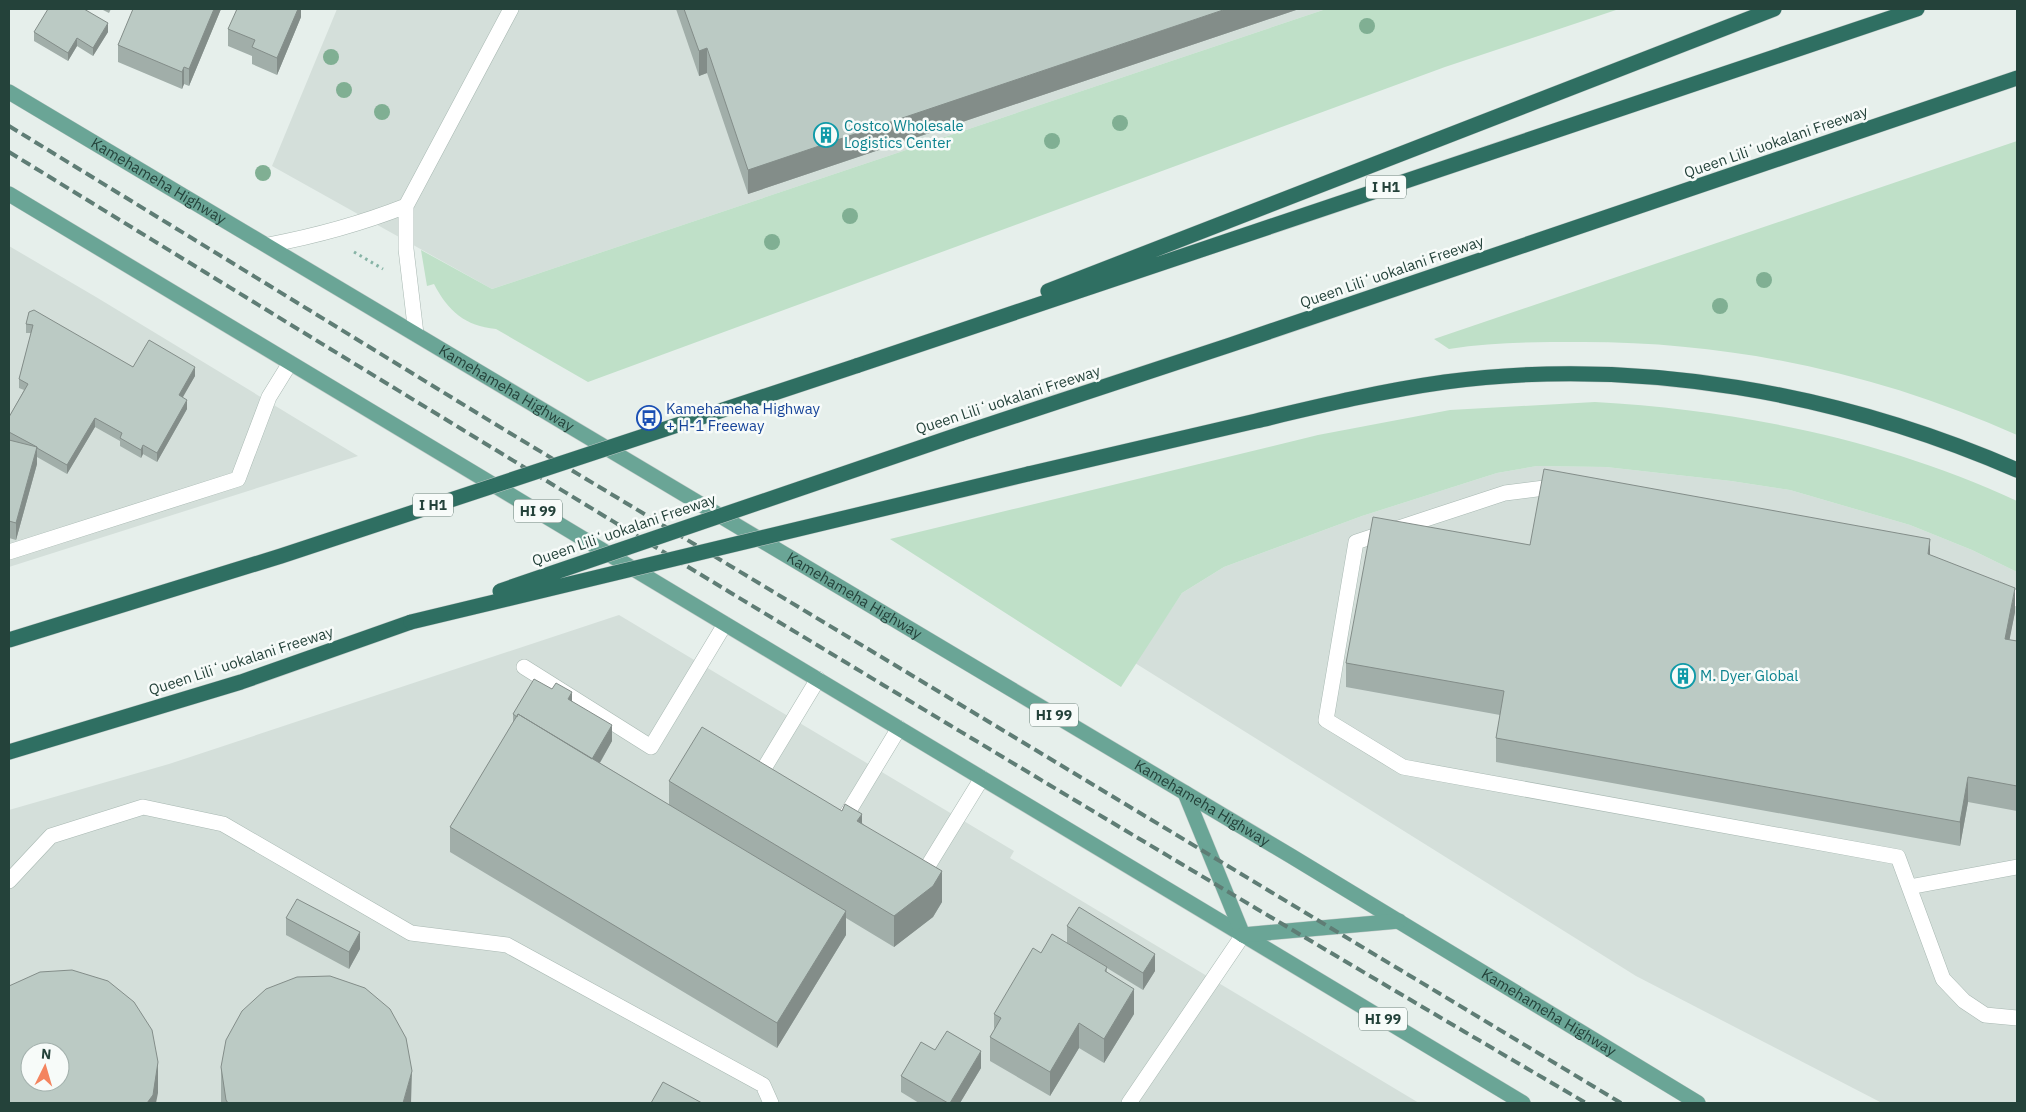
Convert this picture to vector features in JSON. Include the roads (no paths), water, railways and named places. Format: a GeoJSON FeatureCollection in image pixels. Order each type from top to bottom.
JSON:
{"type":"FeatureCollection","features":[{"type":"Feature","properties":{"kind":"highway"},"geometry":{"type":"LineString","coordinates":[[856,366],[1774,9]]}},
{"type":"Feature","properties":{"kind":"highway","name":"I H1"},"geometry":{"type":"LineString","coordinates":[[9,640],[281,556],[856,366],[1917,9]]}},
{"type":"Feature","properties":{"kind":"highway","name":"Queen Liliʻuokalani Freeway"},"geometry":{"type":"LineString","coordinates":[[9,752],[241,682],[960,434],[1240,342],[2017,78]]}},
{"type":"Feature","properties":{"kind":"highway"},"geometry":{"type":"LineString","coordinates":[[411,622],[1369,394],[1446,382],[1509,376],[1582,375],[1652,378],[1721,385],[1790,397],[1857,413],[1924,433],[2017,470]]}},
{"type":"Feature","properties":{"kind":"main road","name":"Kamehameha Highway"},"geometry":{"type":"LineString","coordinates":[[9,92],[1184,793],[1698,1103]]}},
{"type":"Feature","properties":{"kind":"main road","name":"HI 99"},"geometry":{"type":"LineString","coordinates":[[9,194],[1524,1103]]}},
{"type":"Feature","properties":{"kind":"main road"},"geometry":{"type":"LineString","coordinates":[[1184,793],[1243,934],[1399,922]]}},
{"type":"Feature","properties":{"kind":"lane"},"geometry":{"type":"LineString","coordinates":[[416,334],[407,267],[406,206],[511,9]]}},
{"type":"Feature","properties":{"kind":"lane"},"geometry":{"type":"LineString","coordinates":[[268,245],[335,231],[406,206]]}},
{"type":"Feature","properties":{"kind":"lane"},"geometry":{"type":"LineString","coordinates":[[9,552],[238,479],[269,397],[290,363]]}},
{"type":"Feature","properties":{"kind":"lane"},"geometry":{"type":"LineString","coordinates":[[1575,488],[1555,485],[1505,493],[1356,542],[1326,720],[1403,767],[1898,857],[1943,979],[1964,1001],[1985,1015],[2017,1018]]}},
{"type":"Feature","properties":{"kind":"lane"},"geometry":{"type":"LineString","coordinates":[[1985,583],[2017,599]]}},
{"type":"Feature","properties":{"kind":"lane"},"geometry":{"type":"LineString","coordinates":[[524,667],[651,746],[725,624]]}},
{"type":"Feature","properties":{"kind":"lane"},"geometry":{"type":"LineString","coordinates":[[784,790],[760,775],[818,679]]}},
{"type":"Feature","properties":{"kind":"lane"},"geometry":{"type":"LineString","coordinates":[[841,824],[899,728]]}},
{"type":"Feature","properties":{"kind":"lane"},"geometry":{"type":"LineString","coordinates":[[907,864],[923,874],[982,778]]}},
{"type":"Feature","properties":{"kind":"lane"},"geometry":{"type":"LineString","coordinates":[[9,881],[51,836],[143,806],[223,824],[411,933],[507,944],[763,1085],[771,1103]]}},
{"type":"Feature","properties":{"kind":"lane"},"geometry":{"type":"LineString","coordinates":[[824,814],[857,834]]}},
{"type":"Feature","properties":{"kind":"lane"},"geometry":{"type":"LineString","coordinates":[[1909,887],[2017,867]]}},
{"type":"Feature","properties":{"kind":"lane"},"geometry":{"type":"LineString","coordinates":[[1129,1103],[1243,934]]}},
{"type":"Feature","properties":{"kind":"railway"},"geometry":{"type":"LineString","coordinates":[[9,126],[495,424],[1621,1103]]}},
{"type":"Feature","properties":{"kind":"railway"},"geometry":{"type":"LineString","coordinates":[[9,152],[795,632],[1190,869],[1586,1103]]}},
{"type":"Feature","properties":{"kind":"place","name":"Costco Wholesale Logistics Center"},"geometry":{"type":"Point","coordinates":[826,135]}},
{"type":"Feature","properties":{"kind":"place","name":"Kamehameha Highway + H-1 Freeway"},"geometry":{"type":"Point","coordinates":[649,418]}},
{"type":"Feature","properties":{"kind":"place","name":"M. Dyer Global"},"geometry":{"type":"Point","coordinates":[1683,676]}}]}
